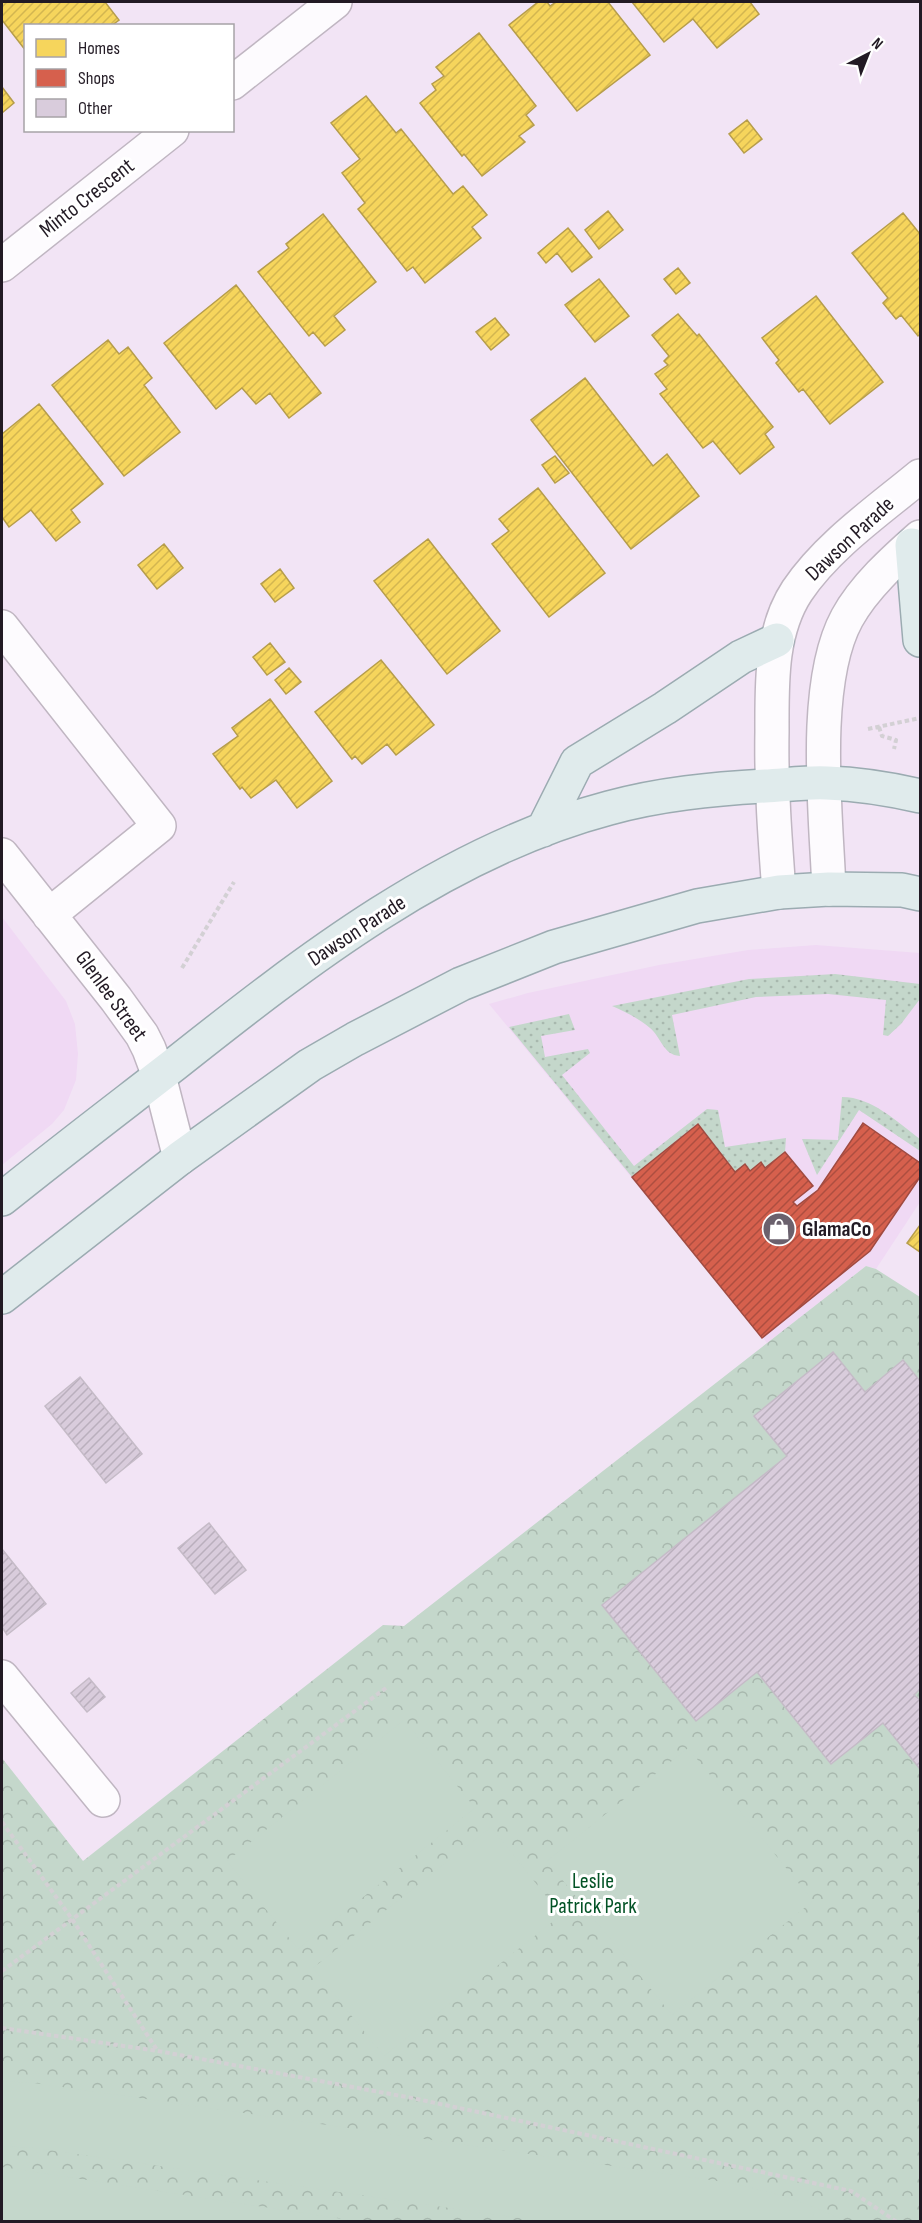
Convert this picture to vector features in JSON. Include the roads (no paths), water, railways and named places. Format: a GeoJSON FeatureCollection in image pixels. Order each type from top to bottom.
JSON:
{"type":"FeatureCollection","features":[{"type":"Feature","properties":{"kind":"main road"},"geometry":{"type":"LineString","coordinates":[[916,541],[921,640]]}},
{"type":"Feature","properties":{"kind":"main road"},"geometry":{"type":"LineString","coordinates":[[543,830],[577,762],[665,708],[741,657],[777,640]]}},
{"type":"Feature","properties":{"kind":"main road"},"geometry":{"type":"LineString","coordinates":[[825,783],[879,788],[921,796]]}},
{"type":"Feature","properties":{"kind":"main road","name":"Dawson Parade"},"geometry":{"type":"LineString","coordinates":[[2,1199],[266,993],[362,924],[457,870],[543,830],[608,808],[651,798],[717,789],[825,783]]}},
{"type":"Feature","properties":{"kind":"main road"},"geometry":{"type":"LineString","coordinates":[[2,1297],[180,1158],[310,1065],[461,984],[554,947],[697,906],[779,892],[829,889],[902,890],[921,894]]}},
{"type":"Feature","properties":{"kind":"street"},"geometry":{"type":"LineString","coordinates":[[234,80],[335,2]]}},
{"type":"Feature","properties":{"kind":"street","name":"Minto Crescent"},"geometry":{"type":"LineString","coordinates":[[2,265],[169,132]]}},
{"type":"Feature","properties":{"kind":"street","name":"Dawson Parade"},"geometry":{"type":"LineString","coordinates":[[779,892],[771,786],[772,699],[777,640],[785,615],[796,592],[818,565],[921,476]]}},
{"type":"Feature","properties":{"kind":"street","name":"Dawson Parade"},"geometry":{"type":"LineString","coordinates":[[829,889],[825,708],[836,642],[859,600],[881,574],[916,541]]}},
{"type":"Feature","properties":{"kind":"street"},"geometry":{"type":"LineString","coordinates":[[2,627],[159,826],[49,915]]}},
{"type":"Feature","properties":{"kind":"street","name":"Glenlee Street"},"geometry":{"type":"LineString","coordinates":[[2,855],[134,1022],[149,1048],[159,1076],[180,1158]]}},
{"type":"Feature","properties":{"kind":"street"},"geometry":{"type":"LineString","coordinates":[[2,1677],[103,1800]]}},
{"type":"Feature","properties":{"kind":"place","name":"GlamaCo"},"geometry":{"type":"Point","coordinates":[779,1229]}},
{"type":"Feature","properties":{"kind":"park label","name":"Leslie Patrick Park"},"geometry":{"type":"Point","coordinates":[593,1894]}}]}
